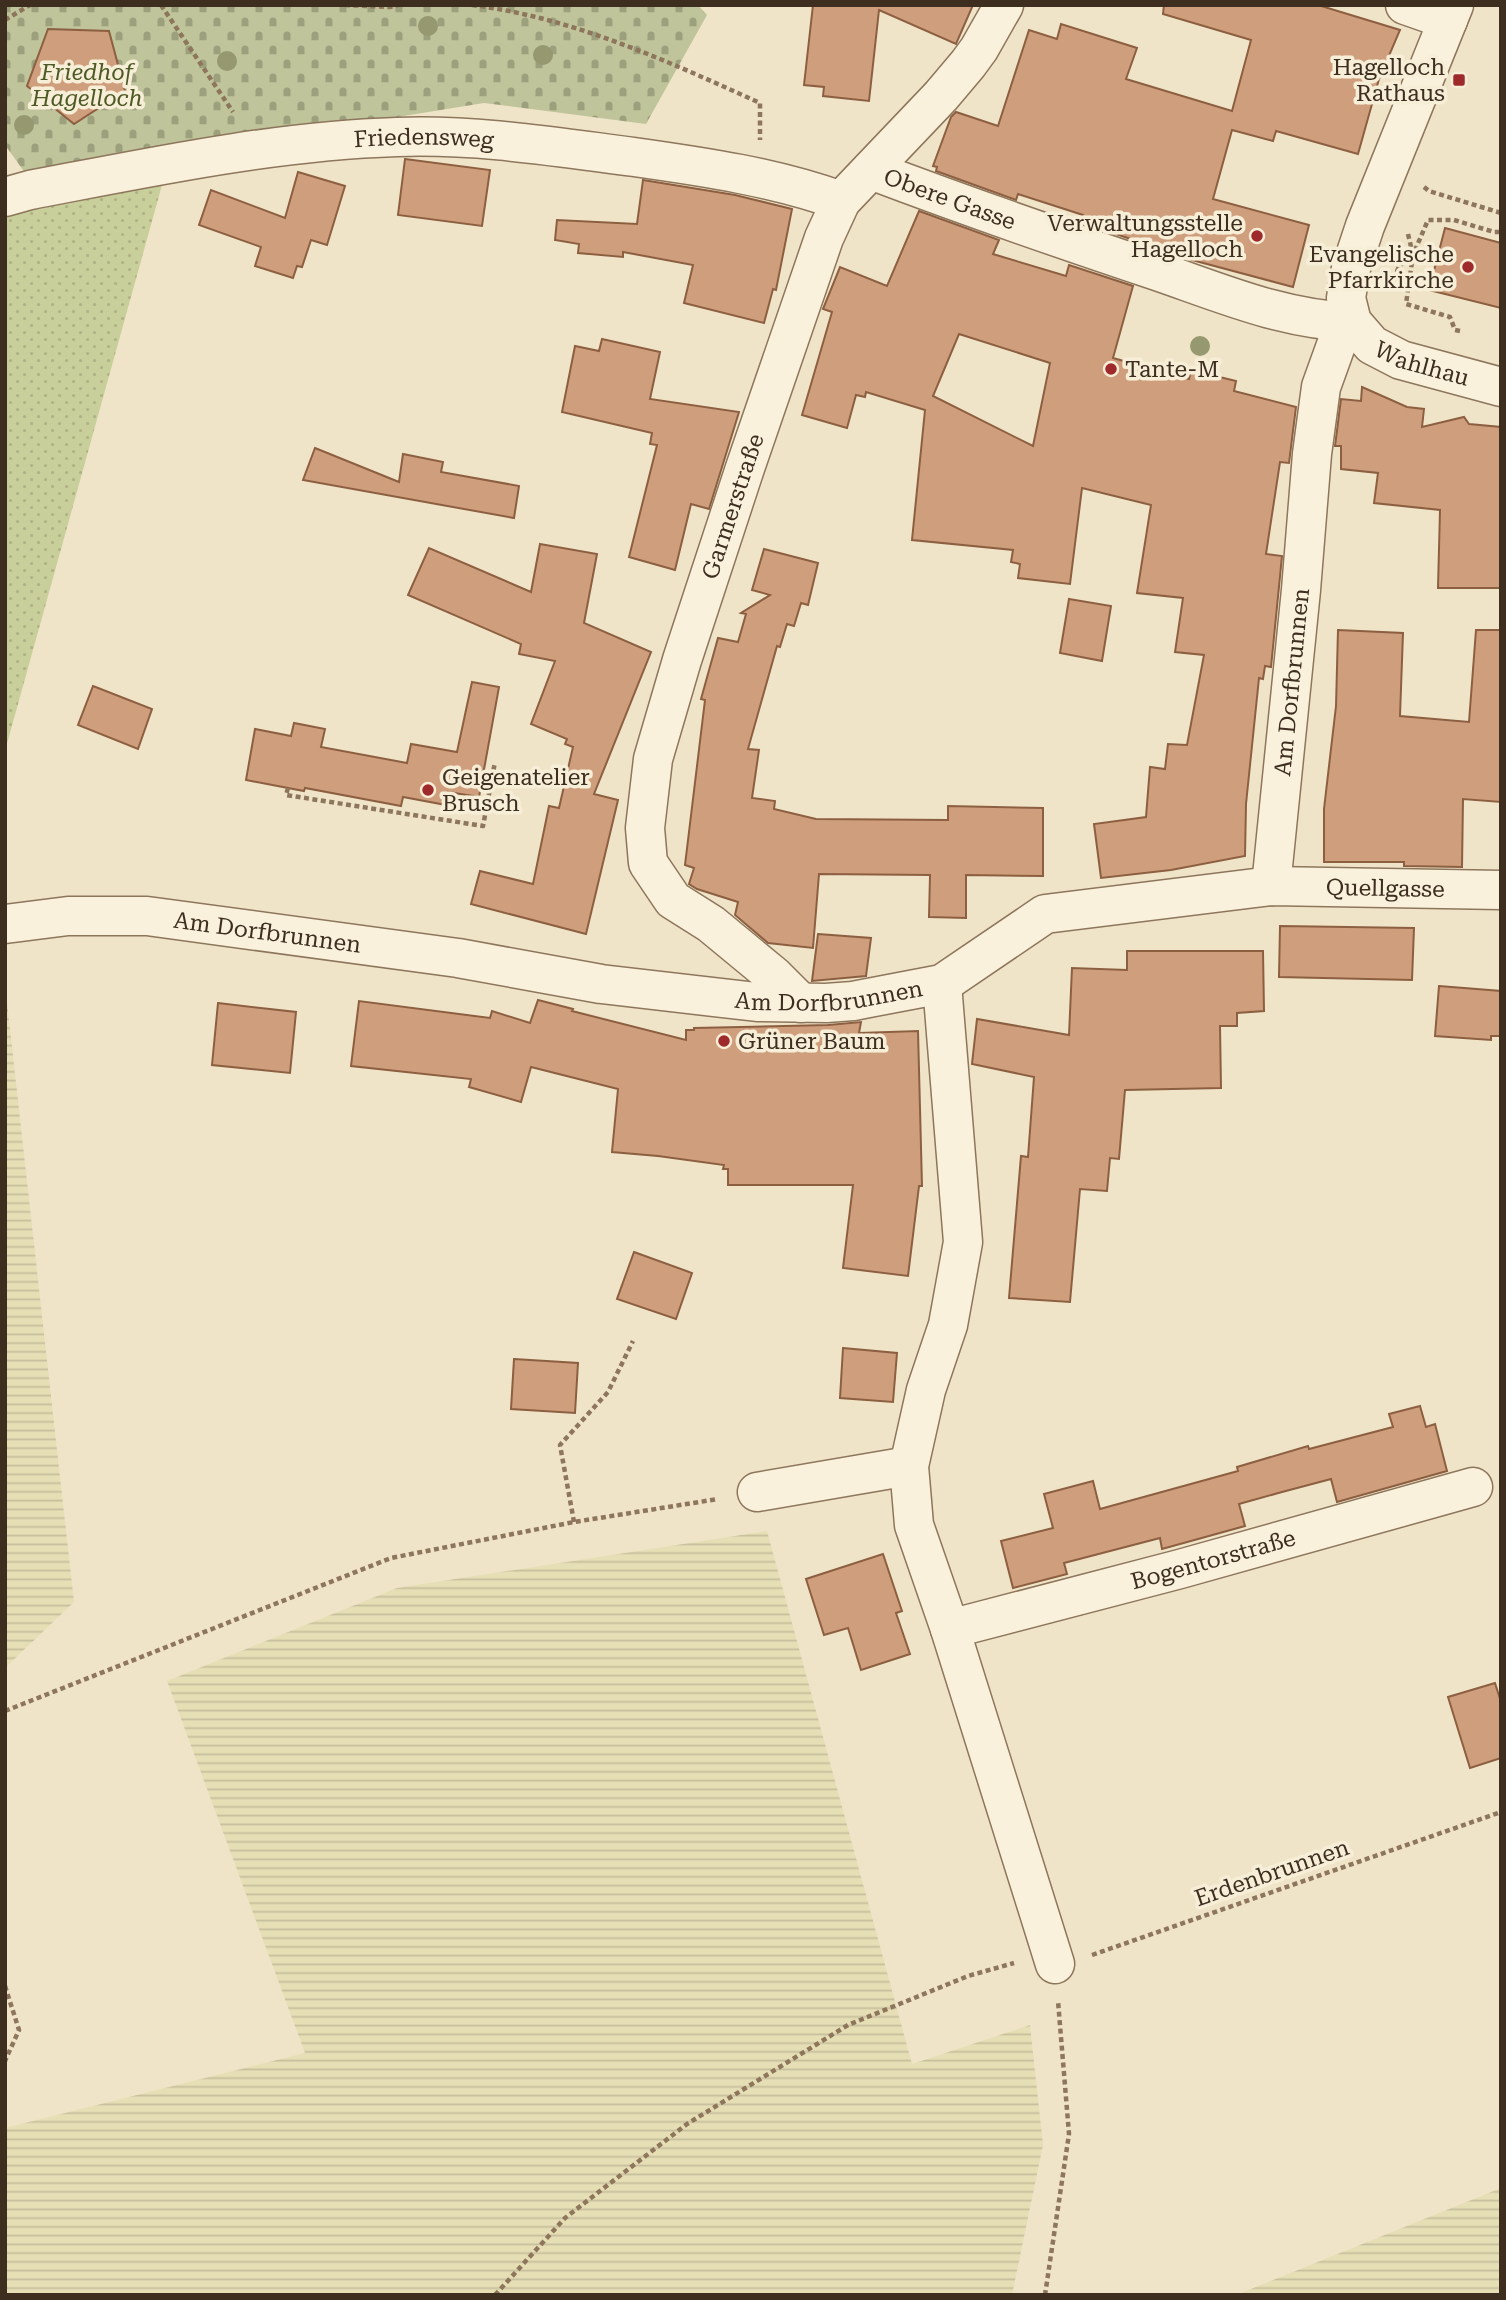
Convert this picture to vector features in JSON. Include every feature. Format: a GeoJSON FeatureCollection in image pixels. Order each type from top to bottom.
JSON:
{"type":"FeatureCollection","features":[{"type":"Feature","properties":{"kind":"street","name":"Garmerstraße"},"geometry":{"type":"LineString","coordinates":[[800,1003],[774,976],[721,932],[673,900],[648,863],[645,828],[653,759],[666,711],[784,353],[824,238],[841,201],[968,64],[1004,5]]}},
{"type":"Feature","properties":{"kind":"street"},"geometry":{"type":"LineString","coordinates":[[1352,322],[1346,298],[1350,268],[1451,12],[1405,5]]}},
{"type":"Feature","properties":{"kind":"street","name":"Friedensweg"},"geometry":{"type":"LineString","coordinates":[[5,197],[55,185],[255,149],[398,137],[482,139],[620,155],[762,177],[841,201]]}},
{"type":"Feature","properties":{"kind":"street","name":"Obere Gasse"},"geometry":{"type":"LineString","coordinates":[[871,170],[1053,237],[1275,312],[1326,322],[1352,322]]}},
{"type":"Feature","properties":{"kind":"street","name":"Wahlhau"},"geometry":{"type":"LineString","coordinates":[[1352,322],[1372,345],[1401,360],[1501,387]]}},
{"type":"Feature","properties":{"kind":"street","name":"Am Dorfbrunnen"},"geometry":{"type":"LineString","coordinates":[[5,924],[68,916],[147,916],[445,956],[601,984],[712,998],[800,1003],[853,1001],[942,984],[1045,914],[1271,886],[1312,454],[1321,387],[1339,337],[1352,322]]}},
{"type":"Feature","properties":{"kind":"street","name":"Quellgasse"},"geometry":{"type":"LineString","coordinates":[[1271,886],[1501,890]]}},
{"type":"Feature","properties":{"kind":"street"},"geometry":{"type":"LineString","coordinates":[[942,984],[963,1242],[948,1325],[926,1390],[909,1466],[914,1525],[950,1629],[1053,1958]]}},
{"type":"Feature","properties":{"kind":"street"},"geometry":{"type":"LineString","coordinates":[[757,1492],[909,1466]]}},
{"type":"Feature","properties":{"kind":"street","name":"Bogentorstraße"},"geometry":{"type":"LineString","coordinates":[[950,1629],[1166,1573],[1473,1487]]}},
{"type":"Feature","properties":{"kind":"path"},"geometry":{"type":"LineString","coordinates":[[5,20],[30,5]]}},
{"type":"Feature","properties":{"kind":"path"},"geometry":{"type":"LineString","coordinates":[[161,5],[247,132],[255,149]]}},
{"type":"Feature","properties":{"kind":"path"},"geometry":{"type":"LineString","coordinates":[[345,5],[398,5]]}},
{"type":"Feature","properties":{"kind":"path"},"geometry":{"type":"LineString","coordinates":[[472,5],[583,30],[654,55],[760,103],[762,177]]}},
{"type":"Feature","properties":{"kind":"path"},"geometry":{"type":"LineString","coordinates":[[1420,184],[1429,191],[1501,213]]}},
{"type":"Feature","properties":{"kind":"path"},"geometry":{"type":"LineString","coordinates":[[1466,333],[1455,330],[1450,317],[1406,304],[1413,255],[1428,220],[1454,220],[1501,232]]}},
{"type":"Feature","properties":{"kind":"path"},"geometry":{"type":"LineString","coordinates":[[1407,236],[1413,255]]}},
{"type":"Feature","properties":{"kind":"path"},"geometry":{"type":"LineString","coordinates":[[1399,267],[1413,255]]}},
{"type":"Feature","properties":{"kind":"path"},"geometry":{"type":"LineString","coordinates":[[288,788],[286,795],[483,827],[495,762]]}},
{"type":"Feature","properties":{"kind":"path"},"geometry":{"type":"LineString","coordinates":[[370,800],[370,808]]}},
{"type":"Feature","properties":{"kind":"path"},"geometry":{"type":"LineString","coordinates":[[574,1522],[560,1445],[608,1392],[633,1341]]}},
{"type":"Feature","properties":{"kind":"path"},"geometry":{"type":"LineString","coordinates":[[5,1711],[391,1558],[574,1522],[757,1492]]}},
{"type":"Feature","properties":{"kind":"path","name":"Erdenbrunnen"},"geometry":{"type":"LineString","coordinates":[[495,2295],[565,2218],[687,2123],[848,2025],[968,1976],[1053,1958],[1094,1955],[1501,1812]]}},
{"type":"Feature","properties":{"kind":"path"},"geometry":{"type":"LineString","coordinates":[[1045,2295],[1069,2134],[1053,1958]]}},
{"type":"Feature","properties":{"kind":"path"},"geometry":{"type":"LineString","coordinates":[[5,1986],[19,2030],[5,2061]]}},
{"type":"Feature","properties":{"kind":"shaded area"},"geometry":{"type":"Polygon","coordinates":[[[5,984],[74,1602],[5,1668],[5,984]]]}},
{"type":"Feature","properties":{"kind":"shaded area"},"geometry":{"type":"Polygon","coordinates":[[[767,1531],[912,2064],[1030,2025],[1043,2145],[1012,2295],[5,2295],[5,2128],[305,2053],[167,1681],[397,1588],[767,1531]]]}},
{"type":"Feature","properties":{"kind":"shaded area"},"geometry":{"type":"Polygon","coordinates":[[[1501,2188],[1501,2295],[1236,2295],[1501,2188]]]}},
{"type":"Feature","properties":{"kind":"green space","name":"Friedhof Hagelloch"},"geometry":{"type":"Polygon","coordinates":[[[5,5],[698,5],[707,15],[646,124],[484,103],[28,177],[5,145],[5,5]]]}},
{"type":"Feature","properties":{"kind":"green space"},"geometry":{"type":"Polygon","coordinates":[[[164,178],[5,751],[5,207],[164,178]]]}},
{"type":"Feature","properties":{"kind":"building"},"geometry":{"type":"Polygon","coordinates":[[[813,5],[973,5],[956,44],[879,10],[869,101],[823,96],[824,87],[804,85],[813,5]]]}},
{"type":"Feature","properties":{"kind":"building"},"geometry":{"type":"Polygon","coordinates":[[[1164,5],[1318,5],[1400,30],[1379,79],[1358,154],[1276,131],[1273,141],[1232,130],[1213,199],[1309,225],[1293,287],[1192,260],[1081,222],[1083,215],[1018,194],[1016,200],[936,171],[937,167],[933,166],[951,117],[956,112],[998,126],[1029,30],[1057,39],[1061,24],[1137,48],[1126,79],[1232,111],[1251,40],[1163,14],[1164,5]]]}},
{"type":"Feature","properties":{"kind":"building"},"geometry":{"type":"Polygon","coordinates":[[[48,29],[109,31],[125,91],[74,124],[27,86],[48,29]]]}},
{"type":"Feature","properties":{"kind":"building"},"geometry":{"type":"Polygon","coordinates":[[[405,159],[490,170],[482,226],[398,215],[405,159]]]}},
{"type":"Feature","properties":{"kind":"building"},"geometry":{"type":"Polygon","coordinates":[[[298,172],[345,186],[327,245],[311,240],[302,267],[297,266],[293,278],[255,266],[261,247],[199,225],[211,190],[285,218],[298,172]]]}},
{"type":"Feature","properties":{"kind":"building"},"geometry":{"type":"Polygon","coordinates":[[[643,180],[735,195],[792,209],[776,290],[773,289],[764,323],[684,303],[693,265],[623,252],[623,257],[578,253],[579,244],[555,240],[557,220],[637,224],[643,180]]]}},
{"type":"Feature","properties":{"kind":"building"},"geometry":{"type":"Polygon","coordinates":[[[919,211],[999,240],[993,254],[1066,276],[1069,265],[1133,286],[1113,358],[1189,379],[1191,370],[1236,381],[1234,391],[1296,407],[1289,463],[1280,462],[1266,554],[1282,556],[1271,667],[1265,666],[1263,679],[1259,678],[1246,804],[1245,856],[1171,870],[1101,878],[1094,824],[1146,817],[1150,767],[1165,769],[1168,744],[1187,745],[1204,655],[1175,652],[1183,598],[1137,593],[1151,505],[1082,488],[1070,584],[1018,578],[1020,564],[1011,562],[1013,550],[912,540],[925,410],[866,392],[865,397],[856,395],[847,428],[802,415],[832,312],[823,309],[840,267],[887,286],[919,211]],[[959,334],[933,396],[1033,446],[1050,363],[959,334]]]}},
{"type":"Feature","properties":{"kind":"building","name":"Evangelische Pfarrkirche"},"geometry":{"type":"Polygon","coordinates":[[[1445,228],[1501,243],[1501,308],[1429,290],[1445,228]]]}},
{"type":"Feature","properties":{"kind":"building"},"geometry":{"type":"Polygon","coordinates":[[[602,339],[660,352],[650,399],[739,412],[709,509],[691,504],[675,570],[629,557],[657,445],[650,444],[652,433],[562,412],[575,346],[599,351],[602,339]]]}},
{"type":"Feature","properties":{"kind":"building"},"geometry":{"type":"Polygon","coordinates":[[[1362,387],[1407,407],[1424,409],[1422,427],[1464,417],[1469,424],[1501,427],[1501,588],[1438,588],[1440,510],[1374,503],[1378,473],[1341,469],[1341,446],[1335,446],[1341,399],[1361,401],[1362,387]]]}},
{"type":"Feature","properties":{"kind":"building"},"geometry":{"type":"Polygon","coordinates":[[[315,448],[399,482],[403,454],[443,462],[441,472],[519,486],[514,518],[303,480],[315,448]]]}},
{"type":"Feature","properties":{"kind":"building"},"geometry":{"type":"Polygon","coordinates":[[[540,544],[597,554],[584,623],[651,652],[594,794],[618,800],[586,934],[471,904],[480,871],[533,884],[549,806],[559,808],[573,747],[565,744],[567,739],[531,724],[555,661],[519,654],[521,644],[408,595],[429,548],[531,592],[540,544]]]}},
{"type":"Feature","properties":{"kind":"building"},"geometry":{"type":"Polygon","coordinates":[[[764,549],[818,563],[808,605],[801,603],[794,626],[787,624],[780,647],[777,646],[748,749],[759,750],[752,798],[775,801],[774,809],[816,819],[948,820],[948,806],[1043,808],[1043,876],[966,875],[966,918],[929,917],[930,875],[819,874],[813,948],[768,943],[735,915],[738,902],[689,884],[694,868],[685,865],[705,700],[701,699],[718,638],[738,642],[746,614],[741,613],[770,595],[752,590],[764,549]]]}},
{"type":"Feature","properties":{"kind":"building"},"geometry":{"type":"Polygon","coordinates":[[[1069,599],[1111,606],[1102,661],[1060,653],[1069,599]]]}},
{"type":"Feature","properties":{"kind":"building"},"geometry":{"type":"Polygon","coordinates":[[[1338,630],[1403,633],[1400,716],[1469,722],[1476,630],[1501,630],[1501,802],[1463,799],[1462,867],[1404,866],[1404,862],[1324,862],[1324,809],[1336,706],[1338,630]]]}},
{"type":"Feature","properties":{"kind":"building"},"geometry":{"type":"Polygon","coordinates":[[[472,682],[499,687],[479,797],[448,792],[446,805],[403,797],[401,806],[246,780],[255,729],[291,736],[294,723],[325,729],[321,747],[407,763],[411,744],[457,752],[472,682]]]}},
{"type":"Feature","properties":{"kind":"building"},"geometry":{"type":"Polygon","coordinates":[[[93,686],[152,709],[138,749],[78,725],[93,686]]]}},
{"type":"Feature","properties":{"kind":"building"},"geometry":{"type":"Polygon","coordinates":[[[1280,926],[1414,928],[1412,980],[1279,977],[1280,926]]]}},
{"type":"Feature","properties":{"kind":"building"},"geometry":{"type":"Polygon","coordinates":[[[818,934],[871,938],[866,976],[812,981],[818,934]]]}},
{"type":"Feature","properties":{"kind":"building"},"geometry":{"type":"Polygon","coordinates":[[[1127,951],[1263,951],[1264,1011],[1237,1013],[1237,1026],[1220,1026],[1221,1088],[1125,1090],[1119,1159],[1110,1158],[1107,1191],[1080,1189],[1070,1302],[1009,1298],[1021,1156],[1028,1157],[1034,1077],[972,1064],[977,1019],[1069,1035],[1072,968],[1127,970],[1127,951]]]}},
{"type":"Feature","properties":{"kind":"building"},"geometry":{"type":"Polygon","coordinates":[[[1439,986],[1501,991],[1501,1036],[1491,1036],[1491,1040],[1435,1036],[1439,986]]]}},
{"type":"Feature","properties":{"kind":"building"},"geometry":{"type":"Polygon","coordinates":[[[538,1000],[686,1040],[686,1030],[694,1028],[861,1022],[859,1033],[918,1031],[922,1186],[919,1186],[908,1276],[843,1268],[853,1185],[728,1185],[728,1169],[723,1169],[724,1165],[612,1152],[618,1089],[531,1067],[521,1102],[469,1087],[471,1079],[351,1066],[359,1001],[490,1018],[492,1011],[530,1023],[538,1000]]]}},
{"type":"Feature","properties":{"kind":"building"},"geometry":{"type":"Polygon","coordinates":[[[218,1003],[296,1012],[290,1073],[212,1065],[218,1003]]]}},
{"type":"Feature","properties":{"kind":"building"},"geometry":{"type":"Polygon","coordinates":[[[634,1252],[692,1273],[676,1319],[617,1299],[634,1252]]]}},
{"type":"Feature","properties":{"kind":"building"},"geometry":{"type":"Polygon","coordinates":[[[843,1348],[897,1353],[893,1402],[840,1398],[843,1348]]]}},
{"type":"Feature","properties":{"kind":"building"},"geometry":{"type":"Polygon","coordinates":[[[514,1359],[578,1363],[575,1413],[511,1409],[514,1359]]]}},
{"type":"Feature","properties":{"kind":"building"},"geometry":{"type":"Polygon","coordinates":[[[1420,1406],[1426,1427],[1435,1424],[1447,1471],[1337,1502],[1331,1479],[1282,1492],[1239,1504],[1245,1526],[1162,1549],[1160,1538],[1064,1563],[1067,1574],[1013,1588],[1001,1541],[1053,1528],[1044,1494],[1093,1481],[1100,1509],[1238,1471],[1237,1467],[1308,1446],[1309,1449],[1393,1427],[1389,1414],[1420,1406]]]}},
{"type":"Feature","properties":{"kind":"building"},"geometry":{"type":"Polygon","coordinates":[[[883,1554],[902,1611],[896,1613],[910,1654],[861,1670],[848,1628],[824,1635],[806,1579],[883,1554]]]}},
{"type":"Feature","properties":{"kind":"building"},"geometry":{"type":"Polygon","coordinates":[[[1495,1683],[1501,1702],[1501,1758],[1470,1768],[1448,1697],[1495,1683]]]}},
{"type":"Feature","properties":{"kind":"place","name":"Hagelloch Rathaus"},"geometry":{"type":"Point","coordinates":[1459,80]}},
{"type":"Feature","properties":{"kind":"place","name":"Verwaltungsstelle Hagelloch"},"geometry":{"type":"Point","coordinates":[1257,236]}},
{"type":"Feature","properties":{"kind":"place","name":"Evangelische Pfarrkirche"},"geometry":{"type":"Point","coordinates":[1468,267]}},
{"type":"Feature","properties":{"kind":"place","name":"Tante-M"},"geometry":{"type":"Point","coordinates":[1111,369]}},
{"type":"Feature","properties":{"kind":"place","name":"Geigenatelier Brusch"},"geometry":{"type":"Point","coordinates":[428,790]}},
{"type":"Feature","properties":{"kind":"place","name":"Grüner Baum"},"geometry":{"type":"Point","coordinates":[724,1041]}}]}
